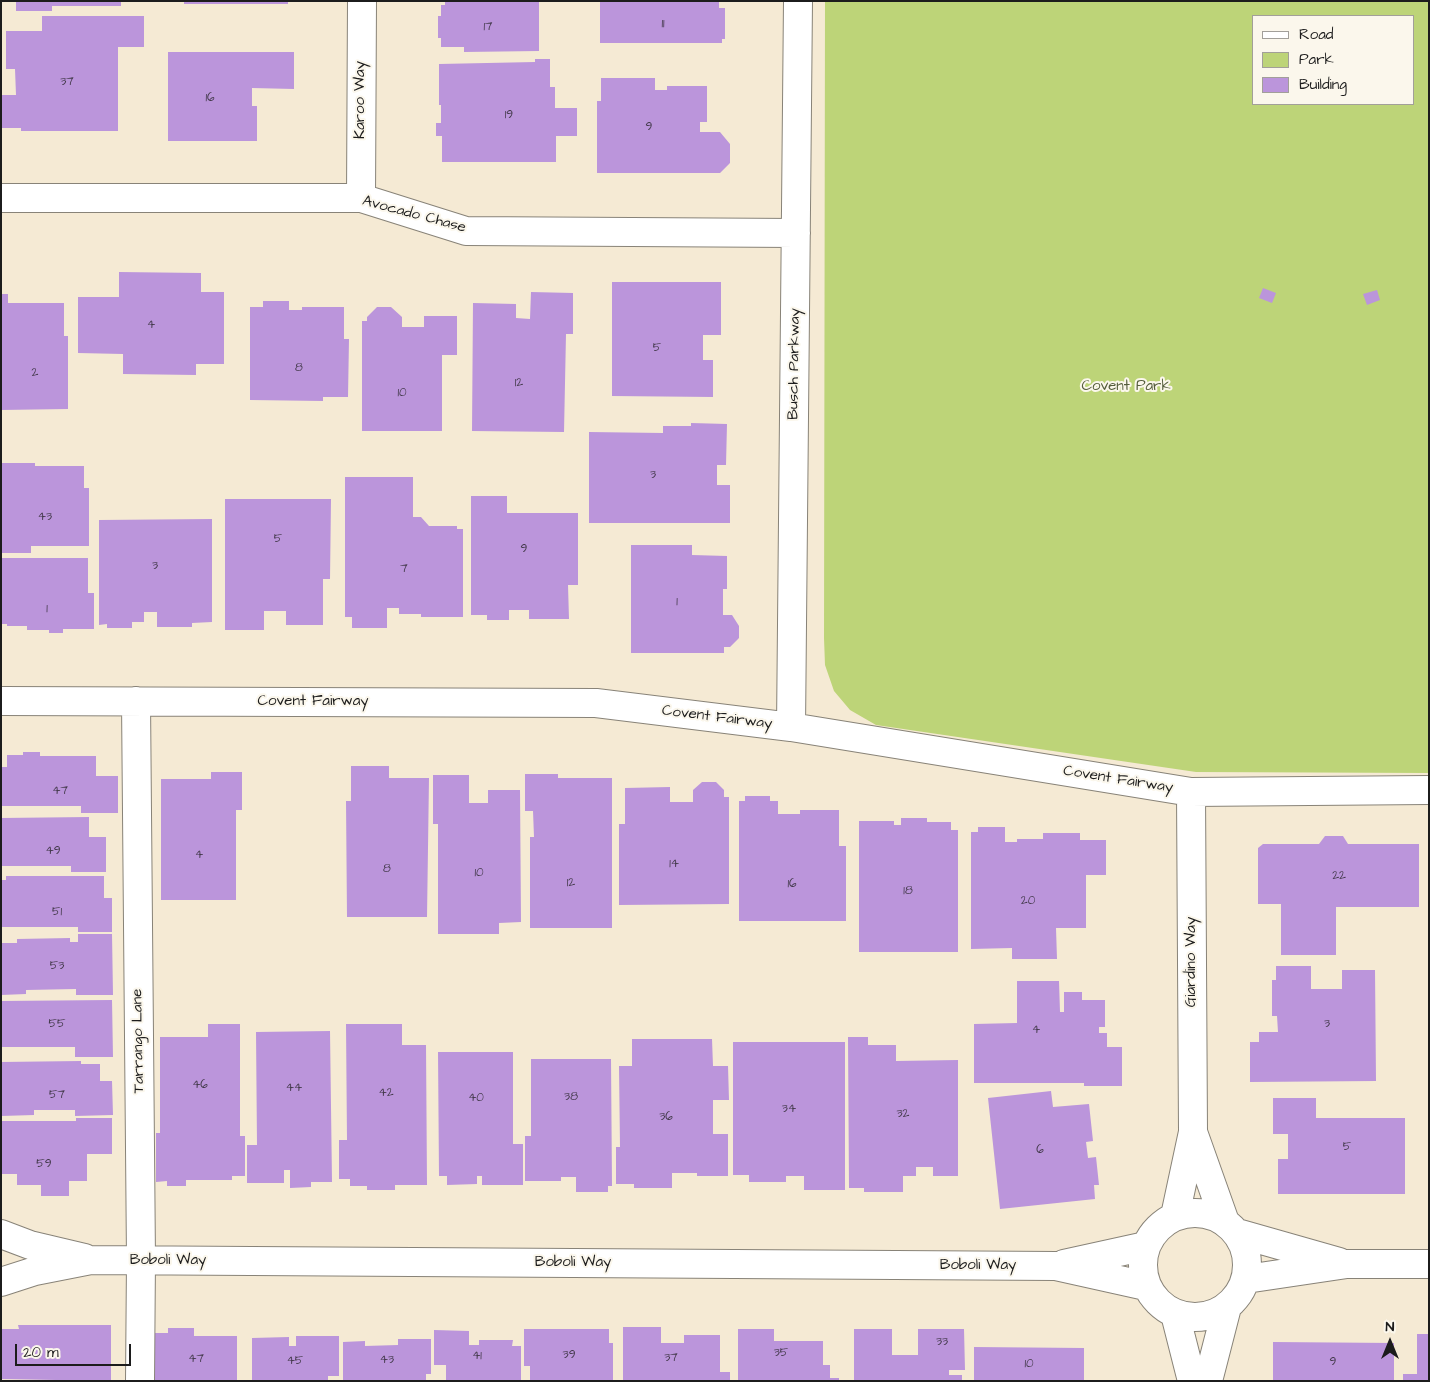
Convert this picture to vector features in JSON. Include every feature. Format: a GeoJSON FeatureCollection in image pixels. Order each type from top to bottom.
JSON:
{"type":"FeatureCollection","features":[{"type":"Feature","properties":{"kind":"street","name":"Karoo Way"},"geometry":{"type":"LineString","coordinates":[[361,198],[362,1]]}},
{"type":"Feature","properties":{"kind":"street","name":"Busch Parkway"},"geometry":{"type":"LineString","coordinates":[[791,727],[798,1]]}},
{"type":"Feature","properties":{"kind":"street","name":"Avocado Chase"},"geometry":{"type":"LineString","coordinates":[[1,198],[361,198],[466,231],[796,232]]}},
{"type":"Feature","properties":{"kind":"street","name":"Covent Fairway"},"geometry":{"type":"LineString","coordinates":[[1,702],[596,703],[791,727],[1191,792],[1429,790]]}},
{"type":"Feature","properties":{"kind":"street","name":"Tarrango Lane"},"geometry":{"type":"LineString","coordinates":[[136,702],[141,1260],[140,1381]]}},
{"type":"Feature","properties":{"kind":"street","name":"Giardino Way"},"geometry":{"type":"LineString","coordinates":[[1175,1216],[1193,1132],[1191,792]]}},
{"type":"Feature","properties":{"kind":"street","name":"Giardino Way"},"geometry":{"type":"LineString","coordinates":[[1193,1132],[1231,1227]]}},
{"type":"Feature","properties":{"kind":"street"},"geometry":{"type":"LineString","coordinates":[[1231,1227],[1245,1246],[1248,1262],[1246,1279],[1239,1294],[1227,1307],[1212,1315],[1195,1320],[1175,1314],[1158,1303],[1146,1286],[1142,1266],[1146,1246],[1157,1228],[1175,1216],[1195,1212],[1211,1215],[1231,1227],[1348,1264]]}},
{"type":"Feature","properties":{"kind":"street","name":"Boboli Way"},"geometry":{"type":"LineString","coordinates":[[1,1234],[30,1245],[91,1260]]}},
{"type":"Feature","properties":{"kind":"street","name":"Boboli Way"},"geometry":{"type":"LineString","coordinates":[[1056,1266],[1146,1246]]}},
{"type":"Feature","properties":{"kind":"street","name":"Boboli Way"},"geometry":{"type":"LineString","coordinates":[[1,1282],[35,1271],[91,1260],[141,1260],[1056,1266],[1146,1286]]}},
{"type":"Feature","properties":{"kind":"street"},"geometry":{"type":"LineString","coordinates":[[1246,1279],[1348,1264],[1429,1264]]}},
{"type":"Feature","properties":{"kind":"street"},"geometry":{"type":"LineString","coordinates":[[1208,1381],[1227,1307]]}},
{"type":"Feature","properties":{"kind":"street"},"geometry":{"type":"LineString","coordinates":[[1175,1314],[1192,1381]]}},
{"type":"Feature","properties":{"kind":"green space","name":"Covent Park"},"geometry":{"type":"Polygon","coordinates":[[[825,1],[1429,1],[1429,773],[1196,772],[876,725],[850,710],[834,691],[825,665],[825,1]]]}},
{"type":"Feature","properties":{"kind":"building"},"geometry":{"type":"Polygon","coordinates":[[[16,1],[121,1],[121,6],[52,6],[52,11],[16,11],[16,1]]]}},
{"type":"Feature","properties":{"kind":"building"},"geometry":{"type":"Polygon","coordinates":[[[184,1],[288,1],[288,4],[184,4],[184,1]]]}},
{"type":"Feature","properties":{"kind":"building"},"geometry":{"type":"Polygon","coordinates":[[[445,1],[539,1],[539,51],[464,52],[464,47],[441,47],[441,38],[438,38],[438,16],[441,16],[441,5],[445,5],[445,1]]]}},
{"type":"Feature","properties":{"kind":"building"},"geometry":{"type":"Polygon","coordinates":[[[600,1],[719,1],[719,8],[725,8],[725,39],[722,39],[722,43],[600,43],[600,1]]]}},
{"type":"Feature","properties":{"kind":"building"},"geometry":{"type":"Polygon","coordinates":[[[42,16],[144,16],[144,47],[118,47],[118,131],[21,131],[21,128],[1,128],[1,95],[16,95],[15,69],[6,69],[6,31],[42,31],[42,16]]]}},
{"type":"Feature","properties":{"kind":"building"},"geometry":{"type":"Polygon","coordinates":[[[168,52],[294,52],[294,89],[252,88],[252,106],[257,106],[257,141],[168,141],[168,52]]]}},
{"type":"Feature","properties":{"kind":"building"},"geometry":{"type":"Polygon","coordinates":[[[535,59],[550,59],[550,87],[555,87],[555,108],[577,108],[577,136],[556,136],[556,162],[442,162],[442,136],[436,136],[436,123],[441,123],[439,64],[535,62],[535,59]]]}},
{"type":"Feature","properties":{"kind":"building"},"geometry":{"type":"Polygon","coordinates":[[[601,78],[655,78],[655,90],[667,90],[667,86],[707,86],[707,122],[700,122],[700,132],[720,132],[730,144],[730,163],[720,173],[597,173],[597,101],[601,101],[601,78]]]}},
{"type":"Feature","properties":{"kind":"building"},"geometry":{"type":"Polygon","coordinates":[[[119,272],[201,273],[201,292],[224,292],[224,364],[196,364],[196,375],[123,374],[123,354],[78,353],[78,297],[119,297],[119,272]]]}},
{"type":"Feature","properties":{"kind":"building"},"geometry":{"type":"Polygon","coordinates":[[[612,282],[721,282],[721,335],[703,335],[703,360],[713,360],[713,397],[612,396],[612,282]]]}},
{"type":"Feature","properties":{"kind":"building"},"geometry":{"type":"Polygon","coordinates":[[[1263,288],[1276,293],[1272,303],[1259,298],[1263,288]]]}},
{"type":"Feature","properties":{"kind":"building"},"geometry":{"type":"Polygon","coordinates":[[[1377,290],[1380,300],[1367,305],[1363,294],[1377,290]]]}},
{"type":"Feature","properties":{"kind":"building"},"geometry":{"type":"Polygon","coordinates":[[[531,292],[573,293],[573,334],[566,334],[564,432],[472,431],[473,303],[516,304],[516,318],[530,319],[531,292]]]}},
{"type":"Feature","properties":{"kind":"building"},"geometry":{"type":"Polygon","coordinates":[[[1,294],[8,294],[8,303],[64,303],[64,336],[68,336],[68,409],[1,410],[1,294]]]}},
{"type":"Feature","properties":{"kind":"building"},"geometry":{"type":"Polygon","coordinates":[[[263,301],[289,301],[289,310],[302,310],[302,307],[344,307],[344,339],[349,339],[348,397],[323,397],[323,401],[250,400],[250,307],[263,307],[263,301]]]}},
{"type":"Feature","properties":{"kind":"building"},"geometry":{"type":"Polygon","coordinates":[[[377,307],[391,307],[402,317],[402,327],[424,327],[424,316],[457,316],[457,355],[442,355],[442,431],[362,431],[362,321],[367,321],[367,317],[377,307]]]}},
{"type":"Feature","properties":{"kind":"building"},"geometry":{"type":"Polygon","coordinates":[[[691,423],[727,424],[726,465],[717,465],[717,485],[730,485],[730,523],[589,523],[589,432],[663,433],[663,426],[691,426],[691,423]]]}},
{"type":"Feature","properties":{"kind":"building"},"geometry":{"type":"Polygon","coordinates":[[[1,463],[35,463],[35,466],[84,466],[84,488],[89,488],[89,546],[31,546],[31,553],[1,553],[1,463]]]}},
{"type":"Feature","properties":{"kind":"building"},"geometry":{"type":"Polygon","coordinates":[[[345,477],[413,477],[413,517],[421,517],[429,526],[457,526],[457,529],[463,529],[463,617],[421,617],[421,614],[399,614],[399,608],[387,608],[387,628],[352,628],[352,617],[345,617],[345,477]]]}},
{"type":"Feature","properties":{"kind":"building"},"geometry":{"type":"Polygon","coordinates":[[[471,496],[507,496],[507,513],[578,513],[578,585],[568,585],[569,619],[529,619],[529,610],[509,610],[509,620],[487,620],[487,615],[471,615],[471,496]]]}},
{"type":"Feature","properties":{"kind":"building"},"geometry":{"type":"Polygon","coordinates":[[[225,499],[331,499],[330,579],[323,579],[323,625],[286,625],[286,611],[264,611],[264,630],[225,630],[225,499]]]}},
{"type":"Feature","properties":{"kind":"building"},"geometry":{"type":"Polygon","coordinates":[[[212,519],[212,622],[192,623],[192,627],[157,627],[157,612],[144,612],[144,622],[132,622],[132,628],[107,628],[107,624],[99,625],[99,520],[212,519]]]}},
{"type":"Feature","properties":{"kind":"building"},"geometry":{"type":"Polygon","coordinates":[[[631,545],[692,545],[692,555],[727,556],[727,589],[723,589],[723,615],[732,615],[739,626],[739,638],[730,647],[724,647],[724,653],[631,653],[631,545]]]}},
{"type":"Feature","properties":{"kind":"building"},"geometry":{"type":"Polygon","coordinates":[[[1,558],[88,558],[88,593],[94,593],[94,629],[63,629],[63,633],[49,633],[49,630],[27,630],[27,626],[7,626],[7,624],[1,624],[1,558]]]}},
{"type":"Feature","properties":{"kind":"building"},"geometry":{"type":"Polygon","coordinates":[[[23,752],[40,752],[40,756],[96,756],[96,776],[118,776],[118,813],[81,813],[81,806],[1,806],[1,767],[7,767],[7,755],[23,755],[23,752]]]}},
{"type":"Feature","properties":{"kind":"building"},"geometry":{"type":"Polygon","coordinates":[[[351,766],[389,766],[389,778],[429,778],[427,917],[347,917],[346,801],[351,801],[351,766]]]}},
{"type":"Feature","properties":{"kind":"building"},"geometry":{"type":"Polygon","coordinates":[[[211,772],[242,772],[242,810],[236,810],[236,900],[161,900],[161,779],[211,779],[211,772]]]}},
{"type":"Feature","properties":{"kind":"building"},"geometry":{"type":"Polygon","coordinates":[[[525,774],[558,774],[558,778],[612,778],[612,928],[530,928],[530,837],[534,837],[533,811],[525,811],[525,774]]]}},
{"type":"Feature","properties":{"kind":"building"},"geometry":{"type":"Polygon","coordinates":[[[433,775],[469,775],[469,803],[488,803],[488,790],[520,790],[521,922],[499,923],[499,934],[438,934],[438,824],[433,824],[433,775]]]}},
{"type":"Feature","properties":{"kind":"building"},"geometry":{"type":"Polygon","coordinates":[[[702,782],[716,782],[724,790],[724,797],[729,797],[729,904],[619,905],[619,824],[625,824],[625,788],[670,787],[670,802],[693,802],[693,790],[702,782]]]}},
{"type":"Feature","properties":{"kind":"building"},"geometry":{"type":"Polygon","coordinates":[[[745,796],[770,796],[770,801],[778,801],[778,814],[800,814],[800,810],[839,810],[839,846],[846,846],[846,921],[739,921],[739,801],[745,801],[745,796]]]}},
{"type":"Feature","properties":{"kind":"building"},"geometry":{"type":"Polygon","coordinates":[[[89,817],[89,837],[106,837],[106,872],[71,872],[71,866],[1,866],[1,818],[89,817]]]}},
{"type":"Feature","properties":{"kind":"building"},"geometry":{"type":"Polygon","coordinates":[[[901,818],[927,818],[927,822],[951,822],[951,830],[958,830],[958,952],[859,952],[859,821],[894,821],[894,825],[901,825],[901,818]]]}},
{"type":"Feature","properties":{"kind":"building"},"geometry":{"type":"Polygon","coordinates":[[[978,827],[1005,827],[1005,842],[1017,842],[1017,839],[1043,839],[1043,833],[1080,833],[1080,840],[1106,840],[1106,875],[1086,875],[1086,928],[1056,928],[1057,959],[1012,959],[1012,948],[971,949],[971,832],[978,832],[978,827]]]}},
{"type":"Feature","properties":{"kind":"building"},"geometry":{"type":"Polygon","coordinates":[[[1325,836],[1343,836],[1348,844],[1419,844],[1419,907],[1336,907],[1336,955],[1281,955],[1281,904],[1258,904],[1258,848],[1263,844],[1319,844],[1325,836]]]}},
{"type":"Feature","properties":{"kind":"building"},"geometry":{"type":"Polygon","coordinates":[[[6,876],[104,876],[104,898],[112,898],[112,932],[78,932],[78,927],[1,927],[1,880],[6,880],[6,876]]]}},
{"type":"Feature","properties":{"kind":"building"},"geometry":{"type":"Polygon","coordinates":[[[78,934],[112,934],[113,995],[76,995],[76,989],[26,990],[26,994],[1,995],[1,943],[17,943],[17,939],[70,938],[70,942],[78,942],[78,934]]]}},
{"type":"Feature","properties":{"kind":"building"},"geometry":{"type":"Polygon","coordinates":[[[1276,966],[1311,966],[1311,989],[1342,989],[1342,970],[1375,970],[1376,1081],[1250,1082],[1250,1042],[1259,1042],[1259,1032],[1278,1032],[1277,1016],[1272,1016],[1272,980],[1276,980],[1276,966]]]}},
{"type":"Feature","properties":{"kind":"building"},"geometry":{"type":"Polygon","coordinates":[[[1017,981],[1059,981],[1060,1012],[1064,1012],[1064,992],[1082,992],[1082,1000],[1105,1000],[1105,1027],[1099,1027],[1099,1033],[1107,1033],[1107,1047],[1122,1047],[1122,1086],[1084,1086],[1084,1083],[974,1083],[974,1024],[1017,1023],[1017,981]]]}},
{"type":"Feature","properties":{"kind":"building"},"geometry":{"type":"Polygon","coordinates":[[[112,1000],[113,1057],[75,1057],[75,1047],[1,1047],[1,1001],[112,1000]]]}},
{"type":"Feature","properties":{"kind":"building"},"geometry":{"type":"Polygon","coordinates":[[[208,1024],[240,1024],[240,1136],[245,1136],[245,1176],[232,1176],[232,1180],[186,1180],[186,1186],[167,1186],[167,1181],[156,1182],[156,1133],[160,1133],[160,1037],[208,1037],[208,1024]]]}},
{"type":"Feature","properties":{"kind":"building"},"geometry":{"type":"Polygon","coordinates":[[[346,1024],[402,1024],[402,1045],[426,1045],[427,1185],[395,1185],[395,1190],[367,1190],[367,1186],[350,1186],[350,1179],[339,1179],[339,1140],[347,1140],[346,1024]]]}},
{"type":"Feature","properties":{"kind":"building"},"geometry":{"type":"Polygon","coordinates":[[[330,1031],[332,1182],[311,1182],[311,1187],[290,1188],[290,1170],[284,1170],[284,1183],[247,1183],[247,1145],[257,1145],[256,1032],[330,1031]]]}},
{"type":"Feature","properties":{"kind":"building"},"geometry":{"type":"Polygon","coordinates":[[[848,1037],[868,1037],[868,1045],[896,1045],[896,1061],[958,1060],[958,1176],[933,1176],[933,1167],[916,1167],[916,1176],[903,1176],[903,1192],[864,1192],[864,1188],[849,1188],[848,1037]]]}},
{"type":"Feature","properties":{"kind":"building"},"geometry":{"type":"Polygon","coordinates":[[[632,1039],[712,1039],[713,1066],[728,1066],[729,1100],[713,1100],[713,1134],[728,1134],[728,1176],[697,1176],[697,1173],[672,1173],[672,1188],[634,1188],[634,1184],[616,1184],[616,1147],[620,1147],[619,1066],[632,1066],[632,1039]]]}},
{"type":"Feature","properties":{"kind":"building"},"geometry":{"type":"Polygon","coordinates":[[[733,1042],[845,1042],[845,1190],[804,1190],[804,1176],[786,1176],[786,1182],[749,1182],[749,1175],[733,1175],[733,1042]]]}},
{"type":"Feature","properties":{"kind":"building"},"geometry":{"type":"Polygon","coordinates":[[[438,1052],[513,1052],[513,1144],[523,1144],[523,1185],[482,1185],[482,1176],[477,1176],[477,1184],[447,1185],[447,1176],[439,1176],[438,1052]]]}},
{"type":"Feature","properties":{"kind":"building"},"geometry":{"type":"Polygon","coordinates":[[[531,1059],[611,1059],[612,1186],[608,1186],[608,1192],[576,1192],[576,1177],[561,1177],[561,1181],[525,1181],[525,1136],[531,1136],[531,1059]]]}},
{"type":"Feature","properties":{"kind":"building"},"geometry":{"type":"Polygon","coordinates":[[[81,1061],[81,1064],[100,1064],[100,1081],[112,1081],[113,1115],[75,1116],[75,1110],[34,1110],[34,1115],[1,1116],[1,1062],[81,1061]]]}},
{"type":"Feature","properties":{"kind":"building"},"geometry":{"type":"Polygon","coordinates":[[[1051,1091],[1053,1107],[1089,1104],[1093,1141],[1086,1142],[1088,1158],[1096,1157],[1099,1185],[1094,1185],[1095,1199],[1000,1209],[988,1098],[1051,1091]]]}},
{"type":"Feature","properties":{"kind":"building"},"geometry":{"type":"Polygon","coordinates":[[[1273,1098],[1316,1098],[1316,1118],[1405,1118],[1405,1194],[1278,1194],[1278,1159],[1288,1159],[1288,1134],[1273,1134],[1273,1098]]]}},
{"type":"Feature","properties":{"kind":"building"},"geometry":{"type":"Polygon","coordinates":[[[76,1118],[112,1118],[112,1154],[87,1154],[87,1181],[69,1181],[69,1196],[41,1196],[41,1185],[17,1185],[17,1174],[1,1174],[1,1121],[76,1121],[76,1118]]]}},
{"type":"Feature","properties":{"kind":"building"},"geometry":{"type":"Polygon","coordinates":[[[18,1325],[111,1325],[111,1381],[1,1379],[1,1329],[19,1329],[18,1325]]]}},
{"type":"Feature","properties":{"kind":"building"},"geometry":{"type":"Polygon","coordinates":[[[623,1327],[661,1327],[661,1343],[684,1343],[684,1335],[720,1335],[720,1372],[730,1372],[730,1381],[623,1381],[623,1327]]]}},
{"type":"Feature","properties":{"kind":"building"},"geometry":{"type":"Polygon","coordinates":[[[168,1328],[194,1328],[194,1336],[237,1336],[237,1381],[155,1381],[155,1333],[168,1333],[168,1328]]]}},
{"type":"Feature","properties":{"kind":"building"},"geometry":{"type":"Polygon","coordinates":[[[524,1329],[609,1329],[609,1343],[613,1343],[613,1381],[530,1381],[530,1366],[524,1366],[524,1329]]]}},
{"type":"Feature","properties":{"kind":"building"},"geometry":{"type":"Polygon","coordinates":[[[738,1329],[774,1329],[774,1341],[823,1341],[823,1365],[830,1365],[830,1378],[839,1378],[839,1381],[738,1381],[738,1329]]]}},
{"type":"Feature","properties":{"kind":"building"},"geometry":{"type":"Polygon","coordinates":[[[854,1329],[892,1329],[892,1355],[918,1355],[918,1329],[964,1329],[965,1370],[949,1370],[949,1375],[962,1375],[962,1381],[854,1381],[854,1329]]]}},
{"type":"Feature","properties":{"kind":"building"},"geometry":{"type":"Polygon","coordinates":[[[434,1330],[469,1331],[469,1345],[479,1345],[479,1340],[513,1340],[512,1346],[521,1346],[521,1381],[446,1381],[446,1365],[434,1365],[434,1330]]]}},
{"type":"Feature","properties":{"kind":"building"},"geometry":{"type":"Polygon","coordinates":[[[1417,1334],[1429,1334],[1429,1381],[1403,1381],[1403,1374],[1417,1374],[1417,1334]]]}},
{"type":"Feature","properties":{"kind":"building"},"geometry":{"type":"Polygon","coordinates":[[[296,1336],[339,1336],[339,1376],[328,1376],[328,1381],[252,1381],[252,1338],[289,1337],[289,1346],[296,1346],[296,1336]]]}},
{"type":"Feature","properties":{"kind":"building"},"geometry":{"type":"Polygon","coordinates":[[[398,1339],[431,1339],[431,1374],[426,1374],[426,1381],[343,1381],[343,1342],[365,1341],[365,1346],[398,1345],[398,1339]]]}},
{"type":"Feature","properties":{"kind":"building"},"geometry":{"type":"Polygon","coordinates":[[[1273,1342],[1394,1343],[1394,1381],[1273,1381],[1273,1342]]]}},
{"type":"Feature","properties":{"kind":"building"},"geometry":{"type":"Polygon","coordinates":[[[974,1347],[1084,1348],[1084,1381],[974,1381],[974,1347]]]}}]}
